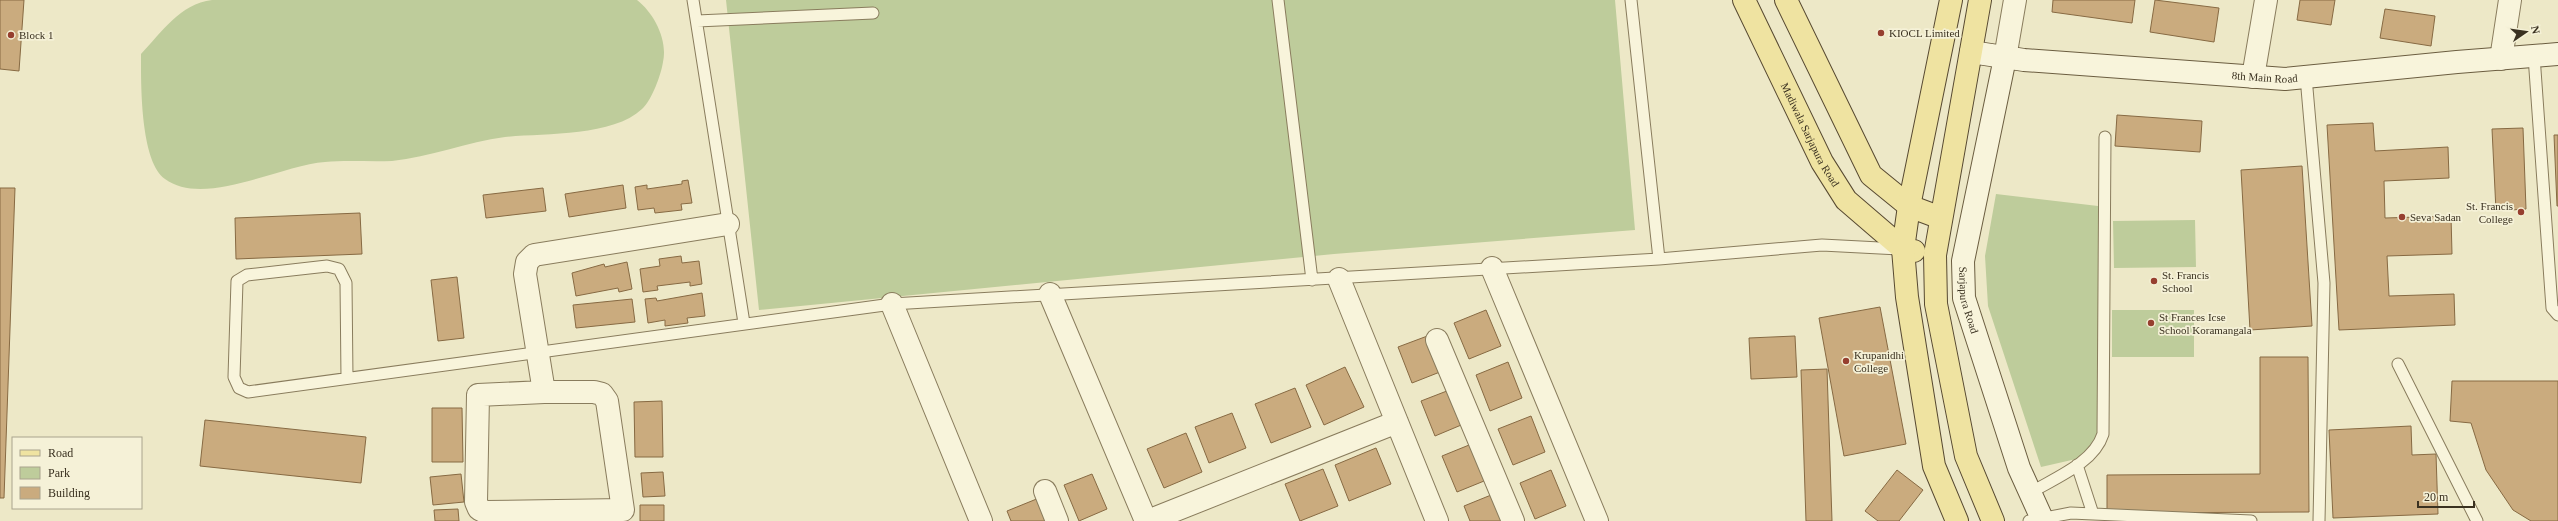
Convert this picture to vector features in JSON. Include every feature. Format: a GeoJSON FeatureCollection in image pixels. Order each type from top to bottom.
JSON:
{"type":"FeatureCollection","features":[{"type":"Feature","properties":{"kind":"main road","name":"Madiwala Sarjapura Road"},"geometry":{"type":"LineString","coordinates":[[1744,0],[1822,162],[1846,200],[1903,249]]}},
{"type":"Feature","properties":{"kind":"main road"},"geometry":{"type":"LineString","coordinates":[[1786,0],[1871,175],[1909,206],[1941,218]]}},
{"type":"Feature","properties":{"kind":"main road"},"geometry":{"type":"LineString","coordinates":[[1951,0],[1909,206],[1903,249],[1907,296],[1934,466],[1957,521]]}},
{"type":"Feature","properties":{"kind":"main road"},"geometry":{"type":"LineString","coordinates":[[1980,0],[1935,255],[1936,304],[1966,456],[1994,521]]}},
{"type":"Feature","properties":{"kind":"main road"},"geometry":{"type":"LineString","coordinates":[[1903,249],[1935,255]]}},
{"type":"Feature","properties":{"kind":"street","name":"Sarjapura Road"},"geometry":{"type":"LineString","coordinates":[[2015,0],[2005,58],[1963,261],[1964,298],[2019,468],[2030,493],[2038,520]]}},
{"type":"Feature","properties":{"kind":"street"},"geometry":{"type":"LineString","coordinates":[[2253,77],[2266,0]]}},
{"type":"Feature","properties":{"kind":"street"},"geometry":{"type":"LineString","coordinates":[[2501,59],[2510,0]]}},
{"type":"Feature","properties":{"kind":"street","name":"8th Main Road"},"geometry":{"type":"LineString","coordinates":[[1971,52],[2005,58],[2285,80],[2558,54]]}},
{"type":"Feature","properties":{"kind":"street"},"geometry":{"type":"LineString","coordinates":[[544,392],[539,352],[525,274],[527,262],[534,255],[728,224]]}},
{"type":"Feature","properties":{"kind":"street"},"geometry":{"type":"LineString","coordinates":[[1492,268],[1597,521]]}},
{"type":"Feature","properties":{"kind":"street"},"geometry":{"type":"LineString","coordinates":[[1339,279],[1437,521]]}},
{"type":"Feature","properties":{"kind":"street"},"geometry":{"type":"LineString","coordinates":[[1050,294],[1147,521],[1397,422]]}},
{"type":"Feature","properties":{"kind":"street"},"geometry":{"type":"LineString","coordinates":[[892,304],[981,521]]}},
{"type":"Feature","properties":{"kind":"street"},"geometry":{"type":"LineString","coordinates":[[1437,340],[1513,521]]}},
{"type":"Feature","properties":{"kind":"street"},"geometry":{"type":"LineString","coordinates":[[544,392],[594,392],[602,394],[607,401],[626,516],[485,512],[479,509],[476,502],[478,394],[544,392]]}},
{"type":"Feature","properties":{"kind":"street"},"geometry":{"type":"LineString","coordinates":[[1045,491],[1058,521]]}},
{"type":"Feature","properties":{"kind":"lane"},"geometry":{"type":"LineString","coordinates":[[693,0],[744,323]]}},
{"type":"Feature","properties":{"kind":"lane"},"geometry":{"type":"LineString","coordinates":[[1278,0],[1312,280]]}},
{"type":"Feature","properties":{"kind":"lane"},"geometry":{"type":"LineString","coordinates":[[1631,0],[1659,259]]}},
{"type":"Feature","properties":{"kind":"lane"},"geometry":{"type":"LineString","coordinates":[[697,21],[872,13]]}},
{"type":"Feature","properties":{"kind":"lane"},"geometry":{"type":"LineString","coordinates":[[2534,56],[2552,308],[2558,315]]}},
{"type":"Feature","properties":{"kind":"lane"},"geometry":{"type":"LineString","coordinates":[[2306,77],[2324,283],[2319,521]]}},
{"type":"Feature","properties":{"kind":"lane"},"geometry":{"type":"LineString","coordinates":[[2030,493],[2077,465],[2101,442],[2105,426],[2105,137]]}},
{"type":"Feature","properties":{"kind":"lane"},"geometry":{"type":"LineString","coordinates":[[347,378],[346,283],[339,269],[327,266],[247,275],[237,281],[234,377],[239,388],[248,392],[744,323],[892,304],[1339,279],[1492,268],[1659,259],[1822,245],[1903,249]]}},
{"type":"Feature","properties":{"kind":"lane"},"geometry":{"type":"LineString","coordinates":[[2398,364],[2478,521]]}},
{"type":"Feature","properties":{"kind":"lane"},"geometry":{"type":"LineString","coordinates":[[2077,465],[2093,514]]}},
{"type":"Feature","properties":{"kind":"lane"},"geometry":{"type":"LineString","coordinates":[[2038,520],[2071,513],[2251,521]]}},
{"type":"Feature","properties":{"kind":"green space"},"geometry":{"type":"Polygon","coordinates":[[[212,0],[637,0],[649,12],[658,28],[663,45],[663,62],[656,87],[646,105],[629,118],[613,125],[577,132],[491,139],[392,161],[325,162],[307,165],[221,187],[200,189],[181,187],[165,179],[157,170],[151,156],[146,139],[142,102],[141,54],[164,28],[181,13],[190,7],[212,0]]]}},
{"type":"Feature","properties":{"kind":"green space"},"geometry":{"type":"Polygon","coordinates":[[[726,0],[1615,0],[1635,230],[1334,254],[759,310],[726,0]]]}},
{"type":"Feature","properties":{"kind":"green space"},"geometry":{"type":"Polygon","coordinates":[[[1996,194],[2098,206],[2098,454],[2041,467],[1988,306],[1985,256],[1996,194]]]}},
{"type":"Feature","properties":{"kind":"green space"},"geometry":{"type":"Polygon","coordinates":[[[2195,220],[2196,267],[2114,268],[2113,221],[2195,220]]]}},
{"type":"Feature","properties":{"kind":"green space"},"geometry":{"type":"Polygon","coordinates":[[[2112,310],[2194,310],[2194,357],[2112,357],[2112,310]]]}},
{"type":"Feature","properties":{"kind":"building","name":"Block 1"},"geometry":{"type":"Polygon","coordinates":[[[0,0],[24,0],[19,71],[0,69],[0,0]]]}},
{"type":"Feature","properties":{"kind":"building"},"geometry":{"type":"Polygon","coordinates":[[[2053,0],[2135,0],[2132,23],[2052,12],[2053,0]]]}},
{"type":"Feature","properties":{"kind":"building"},"geometry":{"type":"Polygon","coordinates":[[[2155,0],[2219,8],[2214,42],[2150,32],[2155,0]]]}},
{"type":"Feature","properties":{"kind":"building"},"geometry":{"type":"Polygon","coordinates":[[[2300,0],[2335,0],[2331,25],[2297,20],[2300,0]]]}},
{"type":"Feature","properties":{"kind":"building"},"geometry":{"type":"Polygon","coordinates":[[[2385,9],[2435,16],[2431,46],[2380,38],[2385,9]]]}},
{"type":"Feature","properties":{"kind":"building"},"geometry":{"type":"Polygon","coordinates":[[[2117,115],[2202,121],[2200,152],[2115,146],[2117,115]]]}},
{"type":"Feature","properties":{"kind":"building"},"geometry":{"type":"Polygon","coordinates":[[[2373,123],[2375,151],[2448,147],[2449,178],[2384,181],[2385,218],[2451,216],[2452,254],[2387,256],[2389,296],[2454,294],[2455,325],[2339,330],[2327,125],[2373,123]]]}},
{"type":"Feature","properties":{"kind":"building"},"geometry":{"type":"Polygon","coordinates":[[[2523,128],[2526,209],[2496,211],[2492,129],[2523,128]]]}},
{"type":"Feature","properties":{"kind":"building"},"geometry":{"type":"Polygon","coordinates":[[[2554,135],[2558,135],[2558,206],[2557,206],[2554,135]]]}},
{"type":"Feature","properties":{"kind":"building"},"geometry":{"type":"Polygon","coordinates":[[[2302,166],[2312,326],[2250,330],[2241,170],[2302,166]]]}},
{"type":"Feature","properties":{"kind":"building"},"geometry":{"type":"Polygon","coordinates":[[[688,180],[692,203],[681,204],[682,210],[655,213],[654,208],[638,210],[635,187],[647,185],[647,189],[682,184],[682,181],[688,180]]]}},
{"type":"Feature","properties":{"kind":"building"},"geometry":{"type":"Polygon","coordinates":[[[623,185],[626,208],[569,217],[565,194],[623,185]]]}},
{"type":"Feature","properties":{"kind":"building"},"geometry":{"type":"Polygon","coordinates":[[[0,188],[15,188],[4,498],[0,498],[0,188]]]}},
{"type":"Feature","properties":{"kind":"building"},"geometry":{"type":"Polygon","coordinates":[[[543,188],[546,211],[486,218],[483,195],[543,188]]]}},
{"type":"Feature","properties":{"kind":"building"},"geometry":{"type":"Polygon","coordinates":[[[360,213],[362,254],[236,259],[235,218],[360,213]]]}},
{"type":"Feature","properties":{"kind":"building"},"geometry":{"type":"Polygon","coordinates":[[[681,256],[682,263],[699,261],[702,284],[690,286],[690,282],[657,286],[658,290],[643,292],[640,269],[660,266],[659,259],[681,256]]]}},
{"type":"Feature","properties":{"kind":"building"},"geometry":{"type":"Polygon","coordinates":[[[627,262],[632,289],[619,292],[618,288],[576,296],[572,273],[604,264],[605,267],[627,262]]]}},
{"type":"Feature","properties":{"kind":"building"},"geometry":{"type":"Polygon","coordinates":[[[457,277],[464,338],[438,341],[431,280],[457,277]]]}},
{"type":"Feature","properties":{"kind":"building"},"geometry":{"type":"Polygon","coordinates":[[[702,293],[705,316],[687,318],[688,323],[665,326],[665,320],[648,323],[645,299],[656,298],[657,301],[702,293]]]}},
{"type":"Feature","properties":{"kind":"building"},"geometry":{"type":"Polygon","coordinates":[[[632,299],[635,322],[576,328],[573,305],[632,299]]]}},
{"type":"Feature","properties":{"kind":"building"},"geometry":{"type":"Polygon","coordinates":[[[1880,307],[1906,444],[1844,456],[1819,318],[1880,307]]]}},
{"type":"Feature","properties":{"kind":"building"},"geometry":{"type":"Polygon","coordinates":[[[1486,310],[1501,346],[1469,359],[1454,323],[1486,310]]]}},
{"type":"Feature","properties":{"kind":"building"},"geometry":{"type":"Polygon","coordinates":[[[1430,335],[1445,370],[1412,383],[1398,347],[1430,335]]]}},
{"type":"Feature","properties":{"kind":"building"},"geometry":{"type":"Polygon","coordinates":[[[1795,336],[1797,377],[1751,379],[1749,338],[1795,336]]]}},
{"type":"Feature","properties":{"kind":"building"},"geometry":{"type":"Polygon","coordinates":[[[2260,357],[2308,357],[2309,512],[2107,513],[2107,475],[2260,474],[2260,357]]]}},
{"type":"Feature","properties":{"kind":"building"},"geometry":{"type":"Polygon","coordinates":[[[1508,362],[1522,398],[1490,411],[1476,375],[1508,362]]]}},
{"type":"Feature","properties":{"kind":"building"},"geometry":{"type":"Polygon","coordinates":[[[1345,367],[1364,407],[1324,425],[1306,385],[1345,367]]]}},
{"type":"Feature","properties":{"kind":"building"},"geometry":{"type":"Polygon","coordinates":[[[1827,369],[1832,521],[1806,521],[1801,370],[1827,369]]]}},
{"type":"Feature","properties":{"kind":"building"},"geometry":{"type":"Polygon","coordinates":[[[2452,381],[2558,381],[2558,521],[2531,521],[2513,510],[2486,470],[2471,423],[2450,421],[2452,381]]]}},
{"type":"Feature","properties":{"kind":"building"},"geometry":{"type":"Polygon","coordinates":[[[1295,388],[1311,427],[1271,443],[1255,404],[1295,388]]]}},
{"type":"Feature","properties":{"kind":"building"},"geometry":{"type":"Polygon","coordinates":[[[1452,389],[1466,423],[1435,436],[1421,401],[1452,389]]]}},
{"type":"Feature","properties":{"kind":"building"},"geometry":{"type":"Polygon","coordinates":[[[662,401],[663,457],[635,457],[634,402],[662,401]]]}},
{"type":"Feature","properties":{"kind":"building"},"geometry":{"type":"Polygon","coordinates":[[[432,408],[462,408],[463,462],[432,462],[432,408]]]}},
{"type":"Feature","properties":{"kind":"building"},"geometry":{"type":"Polygon","coordinates":[[[1232,413],[1246,448],[1209,463],[1195,427],[1232,413]]]}},
{"type":"Feature","properties":{"kind":"building"},"geometry":{"type":"Polygon","coordinates":[[[1531,416],[1545,452],[1513,465],[1498,429],[1531,416]]]}},
{"type":"Feature","properties":{"kind":"building"},"geometry":{"type":"Polygon","coordinates":[[[205,420],[366,437],[361,483],[200,466],[205,420]]]}},
{"type":"Feature","properties":{"kind":"building"},"geometry":{"type":"Polygon","coordinates":[[[2411,426],[2412,455],[2436,454],[2438,514],[2333,518],[2329,430],[2411,426]]]}},
{"type":"Feature","properties":{"kind":"building"},"geometry":{"type":"Polygon","coordinates":[[[1186,433],[1202,472],[1164,488],[1147,449],[1186,433]]]}},
{"type":"Feature","properties":{"kind":"building"},"geometry":{"type":"Polygon","coordinates":[[[1474,443],[1489,479],[1457,492],[1442,456],[1474,443]]]}},
{"type":"Feature","properties":{"kind":"building"},"geometry":{"type":"Polygon","coordinates":[[[1376,448],[1391,484],[1349,501],[1335,465],[1376,448]]]}},
{"type":"Feature","properties":{"kind":"building"},"geometry":{"type":"Polygon","coordinates":[[[1323,469],[1338,506],[1300,521],[1285,484],[1323,469]]]}},
{"type":"Feature","properties":{"kind":"building"},"geometry":{"type":"Polygon","coordinates":[[[1551,470],[1566,506],[1535,519],[1520,483],[1551,470]]]}},
{"type":"Feature","properties":{"kind":"building"},"geometry":{"type":"Polygon","coordinates":[[[1897,470],[1923,490],[1899,521],[1878,521],[1865,511],[1897,470]]]}},
{"type":"Feature","properties":{"kind":"building"},"geometry":{"type":"Polygon","coordinates":[[[663,472],[665,496],[643,497],[641,473],[663,472]]]}},
{"type":"Feature","properties":{"kind":"building"},"geometry":{"type":"Polygon","coordinates":[[[461,474],[464,502],[433,505],[430,477],[461,474]]]}},
{"type":"Feature","properties":{"kind":"building"},"geometry":{"type":"Polygon","coordinates":[[[1092,474],[1107,509],[1079,521],[1064,485],[1092,474]]]}},
{"type":"Feature","properties":{"kind":"building"},"geometry":{"type":"Polygon","coordinates":[[[1496,493],[1507,521],[1470,521],[1464,506],[1496,493]]]}},
{"type":"Feature","properties":{"kind":"building"},"geometry":{"type":"Polygon","coordinates":[[[1039,498],[1049,521],[1011,521],[1007,511],[1039,498]]]}},
{"type":"Feature","properties":{"kind":"building"},"geometry":{"type":"Polygon","coordinates":[[[640,505],[664,505],[664,521],[640,521],[640,505]]]}},
{"type":"Feature","properties":{"kind":"building"},"geometry":{"type":"Polygon","coordinates":[[[458,509],[459,521],[435,521],[434,510],[458,509]]]}},
{"type":"Feature","properties":{"kind":"place","name":"KIOCL Limited"},"geometry":{"type":"Point","coordinates":[1881,33]}},
{"type":"Feature","properties":{"kind":"place","name":"Block 1"},"geometry":{"type":"Point","coordinates":[11,35]}},
{"type":"Feature","properties":{"kind":"place","name":"St. Francis College"},"geometry":{"type":"Point","coordinates":[2521,212]}},
{"type":"Feature","properties":{"kind":"place","name":"Seva Sadan"},"geometry":{"type":"Point","coordinates":[2402,217]}},
{"type":"Feature","properties":{"kind":"place","name":"St. Francis School"},"geometry":{"type":"Point","coordinates":[2154,281]}},
{"type":"Feature","properties":{"kind":"place","name":"St Frances Icse School Koramangala"},"geometry":{"type":"Point","coordinates":[2151,323]}},
{"type":"Feature","properties":{"kind":"place","name":"Krupanidhi College"},"geometry":{"type":"Point","coordinates":[1846,361]}}]}
